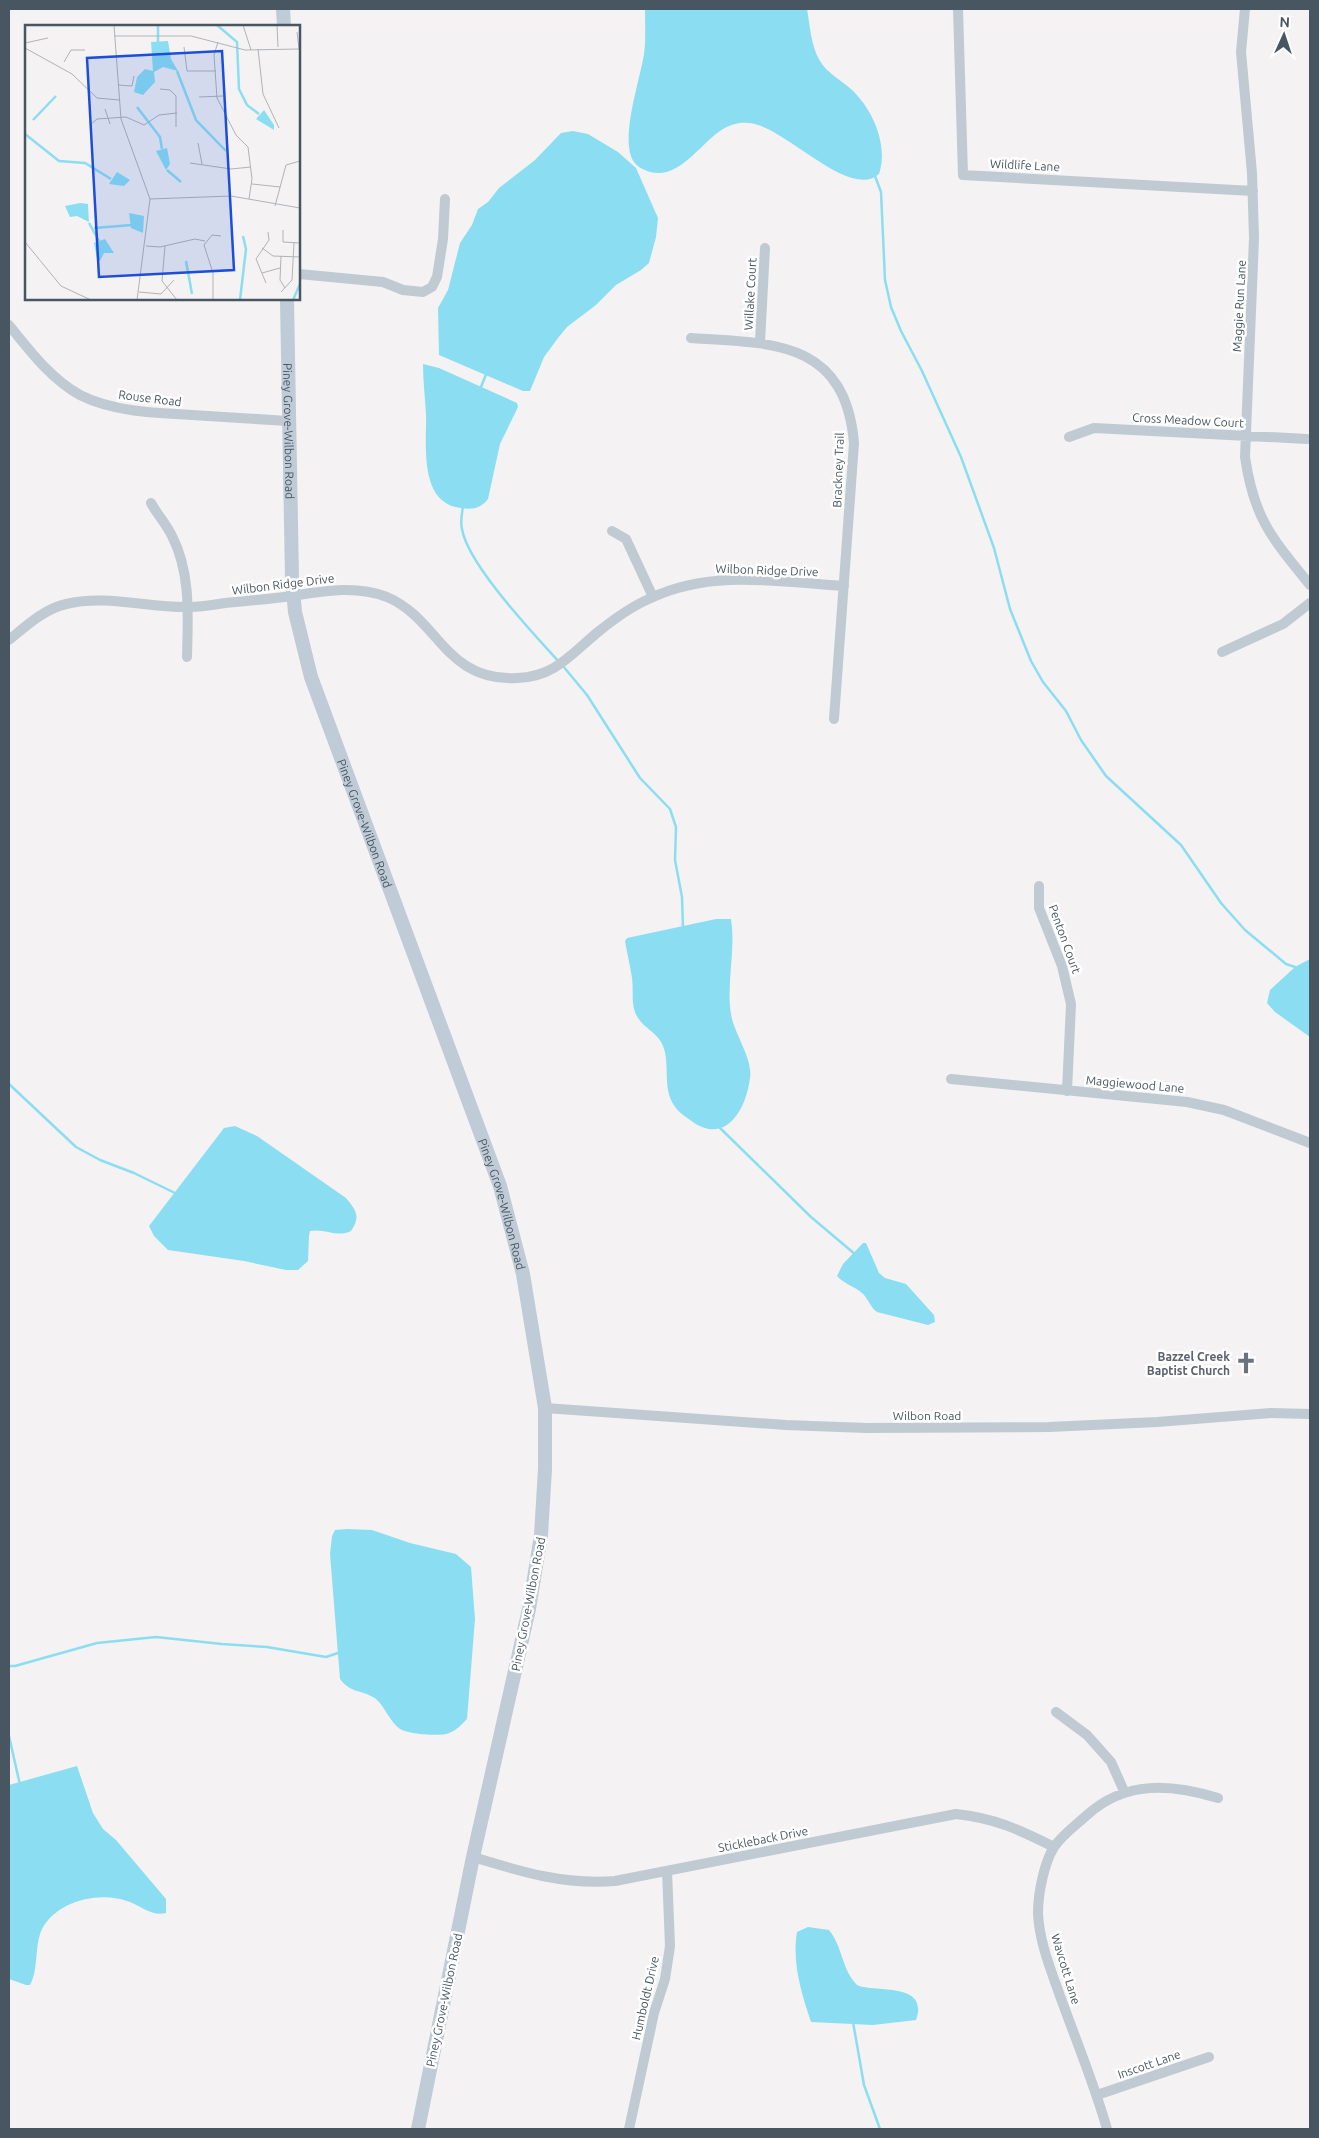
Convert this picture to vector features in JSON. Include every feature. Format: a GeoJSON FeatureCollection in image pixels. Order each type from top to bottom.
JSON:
{"type":"FeatureCollection","features":[{"type":"Feature","properties":{"kind":"street"},"geometry":{"type":"LineString","coordinates":[[283,9],[284,25]]}},
{"type":"Feature","properties":{"kind":"street","name":"Wildlife Lane"},"geometry":{"type":"LineString","coordinates":[[958,9],[963,175],[1252,191]]}},
{"type":"Feature","properties":{"kind":"street","name":"Maggie Run Lane"},"geometry":{"type":"LineString","coordinates":[[1245,9],[1241,52],[1252,191],[1254,265],[1245,457],[1248,479],[1260,516],[1277,545],[1310,585]]}},
{"type":"Feature","properties":{"kind":"street"},"geometry":{"type":"LineString","coordinates":[[300,274],[383,282],[403,290],[423,292],[432,287],[437,277],[443,239],[445,199]]}},
{"type":"Feature","properties":{"kind":"street","name":"Willake Court"},"geometry":{"type":"LineString","coordinates":[[760,342],[765,248]]}},
{"type":"Feature","properties":{"kind":"street","name":"Piney Grove-Wilbon Road"},"geometry":{"type":"LineString","coordinates":[[287,300],[293,596],[304,653],[311,677],[500,1186],[524,1274],[545,1408],[545,1469],[541,1535],[529,1609],[473,1857],[418,2129]]}},
{"type":"Feature","properties":{"kind":"street","name":"Rouse Road"},"geometry":{"type":"LineString","coordinates":[[9,325],[41,364],[58,380],[79,394],[99,403],[154,412],[288,422]]}},
{"type":"Feature","properties":{"kind":"street","name":"Brackney Trail"},"geometry":{"type":"LineString","coordinates":[[690,338],[760,342],[794,350],[826,372],[840,390],[850,414],[854,443],[834,719]]}},
{"type":"Feature","properties":{"kind":"street","name":"Cross Meadow Court"},"geometry":{"type":"LineString","coordinates":[[1069,437],[1094,428],[1307,439]]}},
{"type":"Feature","properties":{"kind":"street"},"geometry":{"type":"LineString","coordinates":[[150,503],[172,536],[184,568],[189,608],[187,657]]}},
{"type":"Feature","properties":{"kind":"street"},"geometry":{"type":"LineString","coordinates":[[612,531],[626,539],[653,597]]}},
{"type":"Feature","properties":{"kind":"street","name":"Wilbon Ridge Drive"},"geometry":{"type":"LineString","coordinates":[[9,640],[39,616],[65,604],[100,600],[189,608],[322,591],[361,591],[388,598],[416,618],[461,663],[482,674],[508,679],[531,677],[552,670],[618,616],[653,597],[675,588],[711,580],[745,579],[844,586]]}},
{"type":"Feature","properties":{"kind":"street"},"geometry":{"type":"LineString","coordinates":[[1222,652],[1283,624],[1310,603]]}},
{"type":"Feature","properties":{"kind":"street","name":"Penton Court"},"geometry":{"type":"LineString","coordinates":[[1039,886],[1039,908],[1062,966],[1071,1004],[1067,1091]]}},
{"type":"Feature","properties":{"kind":"street","name":"Maggiewood Lane"},"geometry":{"type":"LineString","coordinates":[[950,1079],[1205,1105],[1246,1118],[1310,1143]]}},
{"type":"Feature","properties":{"kind":"street","name":"Wilbon Road"},"geometry":{"type":"LineString","coordinates":[[545,1408],[786,1425],[867,1428],[1058,1426],[1157,1422],[1271,1412],[1310,1414]]}},
{"type":"Feature","properties":{"kind":"street"},"geometry":{"type":"LineString","coordinates":[[1056,1712],[1087,1735],[1105,1755],[1111,1762],[1124,1791]]}},
{"type":"Feature","properties":{"kind":"street","name":"Wavcott Lane"},"geometry":{"type":"LineString","coordinates":[[1107,2129],[1097,2095],[1069,2022],[1043,1943],[1038,1912],[1041,1881],[1054,1847],[1090,1812],[1124,1791],[1154,1787],[1183,1789],[1218,1798]]}},
{"type":"Feature","properties":{"kind":"street","name":"Stickleback Drive"},"geometry":{"type":"LineString","coordinates":[[473,1857],[539,1877],[585,1882],[616,1881],[956,1814],[989,1819],[1011,1826],[1054,1847]]}},
{"type":"Feature","properties":{"kind":"street","name":"Humboldt Drive"},"geometry":{"type":"LineString","coordinates":[[629,2129],[654,2013],[665,1979],[670,1946],[667,1871]]}},
{"type":"Feature","properties":{"kind":"street","name":"Inscott Lane"},"geometry":{"type":"LineString","coordinates":[[1097,2095],[1209,2056]]}},
{"type":"Feature","properties":{"kind":"water"},"geometry":{"type":"Polygon","coordinates":[[[645,9],[807,9],[813,42],[820,61],[830,73],[859,97],[866,106],[877,128],[882,151],[882,163],[879,174],[866,180],[851,178],[815,159],[779,135],[748,123],[735,124],[723,129],[689,158],[671,170],[661,173],[650,172],[640,167],[634,162],[630,152],[629,140],[632,110],[644,54],[645,9]]]}},
{"type":"Feature","properties":{"kind":"water"},"geometry":{"type":"Polygon","coordinates":[[[573,131],[588,134],[618,152],[636,168],[658,218],[656,237],[649,263],[616,285],[596,305],[567,327],[544,357],[530,391],[523,391],[439,355],[438,308],[448,290],[460,243],[472,225],[478,209],[488,202],[499,188],[535,160],[561,133],[573,131]]]}},
{"type":"Feature","properties":{"kind":"water"},"geometry":{"type":"Polygon","coordinates":[[[423,364],[439,368],[517,403],[518,407],[500,444],[488,499],[476,508],[461,508],[447,504],[431,484],[426,456],[423,364]]]}},
{"type":"Feature","properties":{"kind":"water"},"geometry":{"type":"Polygon","coordinates":[[[716,919],[731,919],[731,1014],[749,1062],[750,1078],[744,1102],[732,1121],[723,1127],[714,1129],[702,1127],[690,1120],[672,1102],[669,1095],[663,1046],[658,1038],[641,1022],[634,1008],[632,978],[625,941],[627,938],[716,919]]]}},
{"type":"Feature","properties":{"kind":"water"},"geometry":{"type":"Polygon","coordinates":[[[1310,959],[1310,1037],[1275,1012],[1267,1003],[1270,990],[1295,967],[1310,959]]]}},
{"type":"Feature","properties":{"kind":"water"},"geometry":{"type":"Polygon","coordinates":[[[235,1126],[257,1136],[346,1198],[355,1210],[356,1222],[351,1231],[341,1234],[310,1231],[308,1261],[298,1270],[286,1270],[244,1261],[168,1250],[154,1236],[149,1226],[224,1128],[235,1126]]]}},
{"type":"Feature","properties":{"kind":"water"},"geometry":{"type":"Polygon","coordinates":[[[863,1243],[866,1243],[879,1273],[885,1278],[906,1284],[934,1315],[935,1322],[928,1325],[877,1312],[862,1293],[837,1276],[843,1264],[863,1243]]]}},
{"type":"Feature","properties":{"kind":"water"},"geometry":{"type":"Polygon","coordinates":[[[335,1530],[372,1530],[410,1543],[456,1554],[471,1567],[475,1619],[467,1719],[452,1732],[432,1735],[404,1731],[393,1722],[376,1699],[348,1687],[340,1679],[330,1554],[332,1536],[335,1530]]]}},
{"type":"Feature","properties":{"kind":"water"},"geometry":{"type":"Polygon","coordinates":[[[77,1766],[93,1813],[103,1829],[116,1840],[166,1899],[166,1913],[156,1913],[127,1901],[104,1897],[91,1898],[68,1905],[49,1919],[42,1929],[33,1979],[30,1985],[26,1985],[9,1979],[9,1785],[77,1766]]]}},
{"type":"Feature","properties":{"kind":"water"},"geometry":{"type":"Polygon","coordinates":[[[808,1927],[829,1930],[837,1943],[848,1972],[857,1985],[898,1991],[908,1994],[915,1999],[918,2008],[916,2020],[873,2025],[811,2022],[801,1989],[796,1955],[797,1932],[808,1927]]]}},
{"type":"Feature","properties":{"kind":"waterway"},"geometry":{"type":"LineString","coordinates":[[875,176],[881,192],[885,280],[891,307],[961,457],[994,548],[1010,609],[1031,661],[1043,682],[1066,711],[1081,740],[1106,776],[1181,845],[1221,903],[1245,930],[1286,964],[1297,969]]}},
{"type":"Feature","properties":{"kind":"waterway"},"geometry":{"type":"LineString","coordinates":[[481,387],[487,372]]}},
{"type":"Feature","properties":{"kind":"waterway"},"geometry":{"type":"LineString","coordinates":[[463,506],[462,529],[476,561],[503,598],[559,662]]}},
{"type":"Feature","properties":{"kind":"waterway"},"geometry":{"type":"LineString","coordinates":[[563,666],[587,695],[640,778],[670,809],[676,827],[675,860],[682,897],[683,928]]}},
{"type":"Feature","properties":{"kind":"waterway"},"geometry":{"type":"LineString","coordinates":[[9,1084],[76,1147],[100,1160],[134,1173],[177,1194]]}},
{"type":"Feature","properties":{"kind":"waterway"},"geometry":{"type":"LineString","coordinates":[[720,1125],[720,1128],[811,1217],[856,1255]]}},
{"type":"Feature","properties":{"kind":"waterway"},"geometry":{"type":"LineString","coordinates":[[9,1666],[15,1666],[97,1643],[156,1637],[267,1647],[326,1657],[338,1653]]}},
{"type":"Feature","properties":{"kind":"waterway"},"geometry":{"type":"LineString","coordinates":[[9,1736],[20,1785]]}},
{"type":"Feature","properties":{"kind":"waterway"},"geometry":{"type":"LineString","coordinates":[[853,2022],[864,2085],[880,2129]]}},
{"type":"Feature","properties":{"kind":"place","name":"Bazzel Creek Baptist Church"},"geometry":{"type":"Point","coordinates":[1246,1363]}}]}
